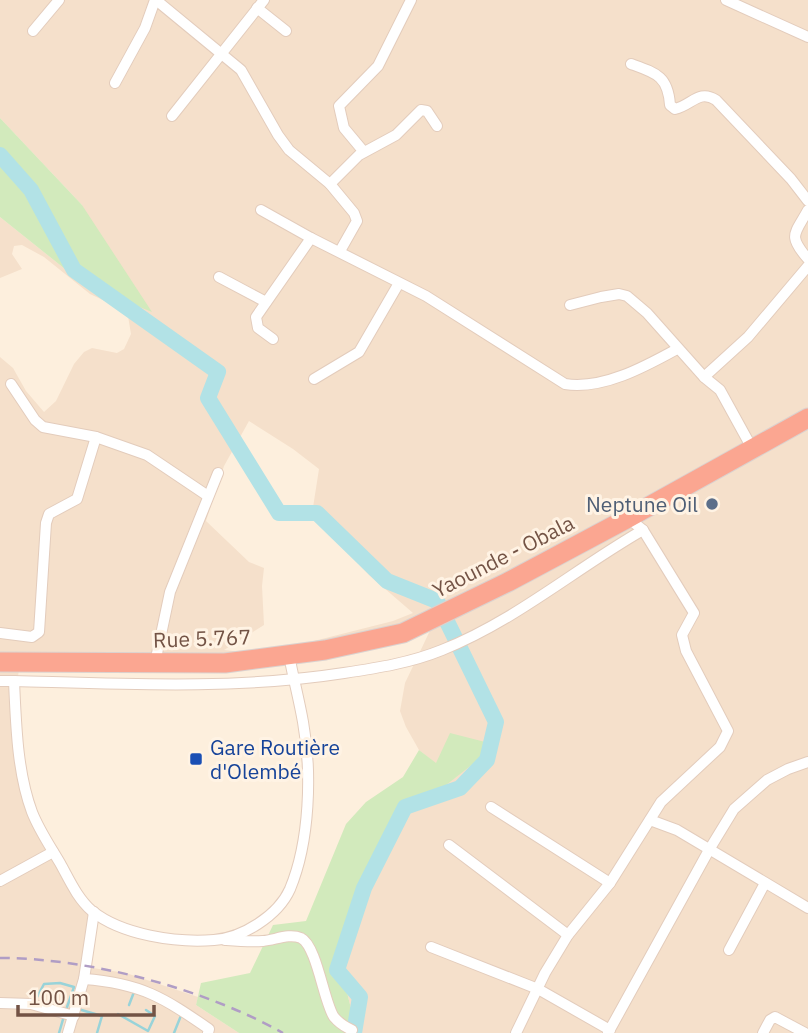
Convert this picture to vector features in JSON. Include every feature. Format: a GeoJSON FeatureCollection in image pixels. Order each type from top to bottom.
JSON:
{"type":"FeatureCollection","features":[{"type":"Feature","properties":{"kind":"highway","name":"Yaounde - Obala"},"geometry":{"type":"LineString","coordinates":[[403,633],[636,524],[808,418]]}},
{"type":"Feature","properties":{"kind":"highway","name":"Rue 5.767"},"geometry":{"type":"LineString","coordinates":[[0,662],[225,663],[325,650],[403,633]]}},
{"type":"Feature","properties":{"kind":"street"},"geometry":{"type":"LineString","coordinates":[[33,31],[59,0]]}},
{"type":"Feature","properties":{"kind":"street"},"geometry":{"type":"LineString","coordinates":[[115,83],[145,28],[156,0],[247,77],[269,120],[289,149],[330,184],[356,216],[357,221],[340,251]]}},
{"type":"Feature","properties":{"kind":"street"},"geometry":{"type":"LineString","coordinates":[[365,152],[344,128],[340,106],[378,66],[411,0]]}},
{"type":"Feature","properties":{"kind":"street"},"geometry":{"type":"LineString","coordinates":[[726,0],[808,37]]}},
{"type":"Feature","properties":{"kind":"street"},"geometry":{"type":"LineString","coordinates":[[172,116],[261,4],[286,31]]}},
{"type":"Feature","properties":{"kind":"street"},"geometry":{"type":"LineString","coordinates":[[631,64],[657,73],[669,90],[670,105],[675,109],[702,94],[716,100],[791,179],[808,201]]}},
{"type":"Feature","properties":{"kind":"street"},"geometry":{"type":"LineString","coordinates":[[330,184],[365,152],[396,135],[421,110],[426,111],[437,126]]}},
{"type":"Feature","properties":{"kind":"street"},"geometry":{"type":"LineString","coordinates":[[808,209],[794,237],[796,245],[808,259]]}},
{"type":"Feature","properties":{"kind":"street"},"geometry":{"type":"LineString","coordinates":[[261,210],[445,307],[565,384],[579,385],[601,381],[649,364],[677,349]]}},
{"type":"Feature","properties":{"kind":"street"},"geometry":{"type":"LineString","coordinates":[[272,339],[258,328],[255,321],[311,238]]}},
{"type":"Feature","properties":{"kind":"street"},"geometry":{"type":"LineString","coordinates":[[704,377],[748,337],[808,266]]}},
{"type":"Feature","properties":{"kind":"street"},"geometry":{"type":"LineString","coordinates":[[219,277],[266,302]]}},
{"type":"Feature","properties":{"kind":"street"},"geometry":{"type":"LineString","coordinates":[[314,379],[359,352],[399,283]]}},
{"type":"Feature","properties":{"kind":"street"},"geometry":{"type":"LineString","coordinates":[[570,305],[619,294],[627,296],[647,313],[677,349],[720,390],[753,450]]}},
{"type":"Feature","properties":{"kind":"street"},"geometry":{"type":"LineString","coordinates":[[11,384],[35,420],[43,427],[96,437],[147,455],[208,496]]}},
{"type":"Feature","properties":{"kind":"street"},"geometry":{"type":"LineString","coordinates":[[0,633],[32,637],[39,632],[46,523],[49,514],[78,499],[96,437]]}},
{"type":"Feature","properties":{"kind":"street"},"geometry":{"type":"LineString","coordinates":[[155,663],[170,592],[218,472]]}},
{"type":"Feature","properties":{"kind":"street"},"geometry":{"type":"LineString","coordinates":[[0,681],[197,686],[293,679],[405,663],[473,636],[523,608],[599,555],[636,524],[694,613],[682,635],[685,651],[728,731],[720,747],[661,802],[610,883],[568,935],[516,1033]]}},
{"type":"Feature","properties":{"kind":"street"},"geometry":{"type":"LineString","coordinates":[[222,939],[266,918],[289,891],[296,870],[304,832],[308,791],[304,724],[289,654]]}},
{"type":"Feature","properties":{"kind":"street"},"geometry":{"type":"LineString","coordinates":[[14,681],[19,751],[27,794],[38,827],[79,897],[93,912],[160,938],[201,941],[253,941],[286,936],[300,938],[306,943],[333,1015],[355,1032]]}},
{"type":"Feature","properties":{"kind":"street"},"geometry":{"type":"LineString","coordinates":[[431,947],[538,989],[609,1031],[734,808],[749,794],[788,769],[808,762]]}},
{"type":"Feature","properties":{"kind":"street"},"geometry":{"type":"LineString","coordinates":[[491,807],[610,883]]}},
{"type":"Feature","properties":{"kind":"street"},"geometry":{"type":"LineString","coordinates":[[650,820],[677,830],[808,908]]}},
{"type":"Feature","properties":{"kind":"street"},"geometry":{"type":"LineString","coordinates":[[449,845],[568,935]]}},
{"type":"Feature","properties":{"kind":"street"},"geometry":{"type":"LineString","coordinates":[[0,881],[53,852]]}},
{"type":"Feature","properties":{"kind":"street"},"geometry":{"type":"LineString","coordinates":[[729,950],[765,883]]}},
{"type":"Feature","properties":{"kind":"street"},"geometry":{"type":"LineString","coordinates":[[68,1033],[84,979],[93,912]]}},
{"type":"Feature","properties":{"kind":"street"},"geometry":{"type":"LineString","coordinates":[[84,979],[118,983],[154,994],[174,1004],[212,1032]]}},
{"type":"Feature","properties":{"kind":"street"},"geometry":{"type":"LineString","coordinates":[[0,1003],[31,1004],[74,1016]]}},
{"type":"Feature","properties":{"kind":"street"},"geometry":{"type":"LineString","coordinates":[[763,1033],[770,1020],[775,1017],[805,1033]]}},
{"type":"Feature","properties":{"kind":"shaded area"},"geometry":{"type":"Polygon","coordinates":[[[0,0],[808,0],[808,1033],[357,1033],[342,972],[389,830],[496,745],[436,764],[419,750],[406,727],[400,711],[405,683],[436,618],[325,650],[20,662],[15,698],[31,810],[94,912],[86,967],[126,973],[198,997],[196,1005],[239,1033],[0,1033],[0,357],[13,368],[26,391],[44,412],[56,401],[74,364],[84,352],[92,348],[117,353],[124,349],[131,334],[128,316],[122,309],[90,294],[44,257],[22,245],[14,246],[12,254],[22,269],[0,278],[0,217],[85,285],[82,205],[0,118],[0,0]],[[249,421],[224,466],[206,521],[249,562],[264,568],[264,625],[224,650],[241,652],[306,643],[393,621],[413,613],[369,575],[312,514],[319,469],[249,421]]]}},
{"type":"Feature","properties":{"kind":"green space"},"geometry":{"type":"Polygon","coordinates":[[[0,118],[82,205],[152,312],[85,285],[0,217],[0,118]]]}},
{"type":"Feature","properties":{"kind":"green space"},"geometry":{"type":"Polygon","coordinates":[[[450,733],[497,745],[389,830],[342,972],[357,1033],[239,1033],[196,1005],[201,983],[250,973],[273,925],[306,921],[346,824],[366,802],[403,777],[419,750],[436,763],[450,733]]]}},
{"type":"Feature","properties":{"kind":"waterway"},"geometry":{"type":"LineString","coordinates":[[0,155],[31,190],[74,270],[218,372],[208,398],[279,513],[317,513],[387,581],[437,601],[496,722],[487,760],[460,788],[405,807],[364,888],[337,970],[360,997],[354,1033]]}},
{"type":"Feature","properties":{"kind":"waterway"},"geometry":{"type":"LineString","coordinates":[[35,1001],[44,984],[60,983],[74,987],[66,1010]]}},
{"type":"Feature","properties":{"kind":"waterway"},"geometry":{"type":"LineString","coordinates":[[129,1005],[134,992]]}},
{"type":"Feature","properties":{"kind":"waterway"},"geometry":{"type":"LineString","coordinates":[[78,1009],[102,1016],[97,1033]]}},
{"type":"Feature","properties":{"kind":"waterway"},"geometry":{"type":"LineString","coordinates":[[118,1014],[148,1031],[155,1016],[146,1010]]}},
{"type":"Feature","properties":{"kind":"waterway"},"geometry":{"type":"LineString","coordinates":[[174,1033],[182,1013]]}},
{"type":"Feature","properties":{"kind":"waterway"},"geometry":{"type":"LineString","coordinates":[[59,1033],[64,1016]]}},
{"type":"Feature","properties":{"kind":"railway"},"geometry":{"type":"LineString","coordinates":[[0,958],[71,964],[146,979],[219,1003],[283,1033]]}},
{"type":"Feature","properties":{"kind":"place","name":"Neptune Oil"},"geometry":{"type":"Point","coordinates":[712,504]}},
{"type":"Feature","properties":{"kind":"place","name":"Gare Routière d'Olembé"},"geometry":{"type":"Point","coordinates":[196,759]}}]}
